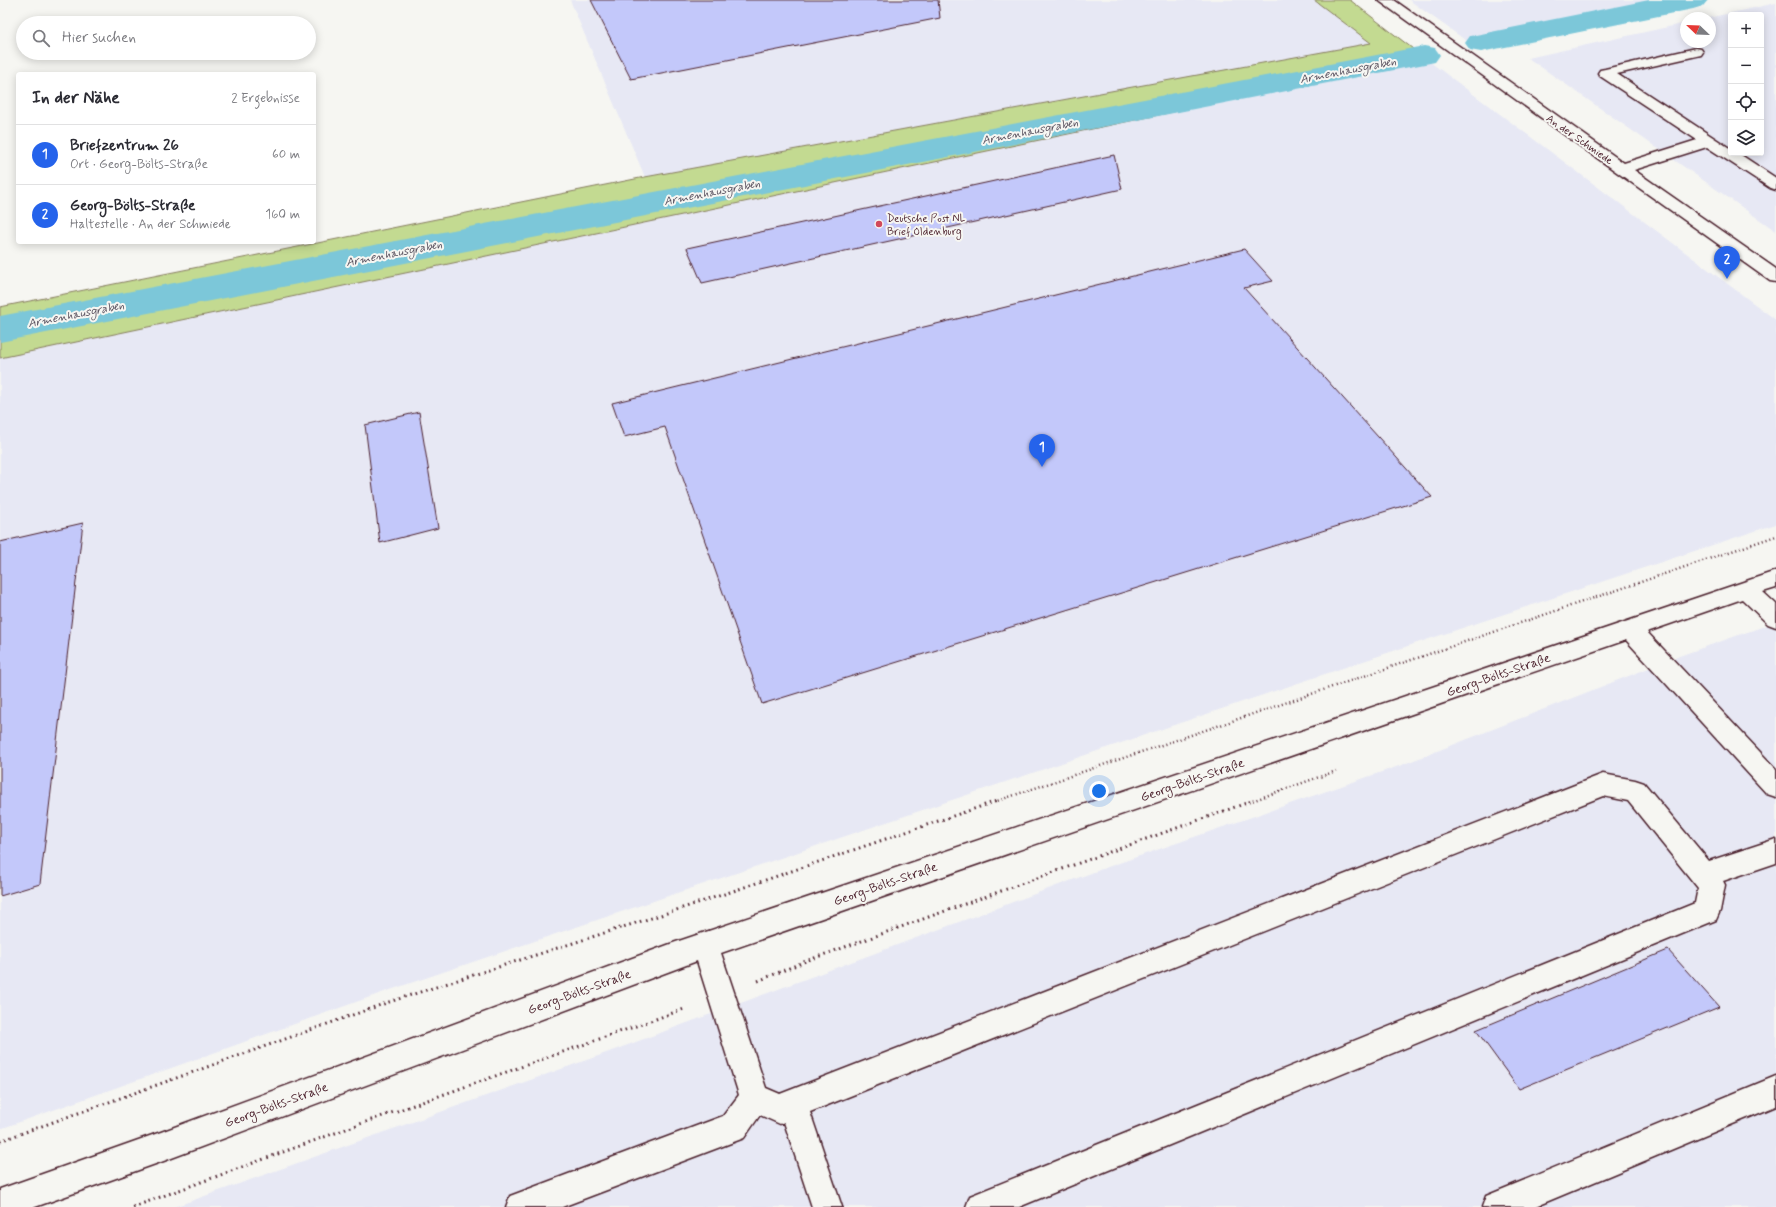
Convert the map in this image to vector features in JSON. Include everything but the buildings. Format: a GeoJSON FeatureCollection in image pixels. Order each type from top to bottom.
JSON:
{"type":"FeatureCollection","features":[{"type":"Feature","properties":{"kind":"street","name":"An der Schmiede"},"geometry":{"type":"LineString","coordinates":[[1386,0],[1776,277]]}},
{"type":"Feature","properties":{"kind":"street"},"geometry":{"type":"LineString","coordinates":[[1696,52],[1605,73],[1776,185]]}},
{"type":"Feature","properties":{"kind":"street"},"geometry":{"type":"LineString","coordinates":[[1622,169],[1708,141]]}},
{"type":"Feature","properties":{"kind":"street","name":"Georg-Bölts-Straße"},"geometry":{"type":"LineString","coordinates":[[0,1204],[154,1149],[705,945],[1776,578]]}},
{"type":"Feature","properties":{"kind":"street"},"geometry":{"type":"LineString","coordinates":[[1745,589],[1776,618]]}},
{"type":"Feature","properties":{"kind":"street"},"geometry":{"type":"LineString","coordinates":[[1630,629],[1776,786]]}},
{"type":"Feature","properties":{"kind":"street"},"geometry":{"type":"LineString","coordinates":[[705,945],[755,1098],[780,1109],[1603,785],[1635,791],[1712,885],[1707,911],[981,1207]]}},
{"type":"Feature","properties":{"kind":"street"},"geometry":{"type":"LineString","coordinates":[[1705,875],[1776,851]]}},
{"type":"Feature","properties":{"kind":"street"},"geometry":{"type":"LineString","coordinates":[[1497,1207],[1776,1091]]}},
{"type":"Feature","properties":{"kind":"street"},"geometry":{"type":"LineString","coordinates":[[522,1207],[733,1127],[755,1098]]}},
{"type":"Feature","properties":{"kind":"street"},"geometry":{"type":"LineString","coordinates":[[794,1104],[827,1207]]}},
{"type":"Feature","properties":{"kind":"path"},"geometry":{"type":"LineString","coordinates":[[0,1140],[389,1002],[695,904],[1776,536]]}},
{"type":"Feature","properties":{"kind":"path"},"geometry":{"type":"LineString","coordinates":[[132,1207],[353,1126],[722,996],[806,961],[1341,768]]}},
{"type":"Feature","properties":{"kind":"shaded area"},"geometry":{"type":"Polygon","coordinates":[[[570,0],[1314,0],[1372,43],[645,177],[570,0]]]}},
{"type":"Feature","properties":{"kind":"shaded area"},"geometry":{"type":"Polygon","coordinates":[[[1409,0],[1673,0],[1468,42],[1409,0]]]}},
{"type":"Feature","properties":{"kind":"shaded area"},"geometry":{"type":"Polygon","coordinates":[[[1776,3],[1776,231],[1528,58],[1680,24],[1680,48],[1716,48],[1716,16],[1728,14],[1728,156],[1764,156],[1764,12],[1735,12],[1776,3]]]}},
{"type":"Feature","properties":{"kind":"shaded area"},"geometry":{"type":"Polygon","coordinates":[[[1426,59],[1776,320],[1776,524],[1414,644],[387,991],[0,1129],[0,358],[1426,59]]]}},
{"type":"Feature","properties":{"kind":"shaded area"},"geometry":{"type":"Polygon","coordinates":[[[1776,622],[1776,1207],[174,1207],[598,1056],[1102,869],[1399,766],[1682,655],[1776,622]]]}},
{"type":"Feature","properties":{"kind":"green space"},"geometry":{"type":"Polygon","coordinates":[[[1314,0],[1350,0],[1426,59],[0,358],[0,307],[645,177],[1371,43],[1314,0]]]}},
{"type":"Feature","properties":{"kind":"waterway","name":"Armenhausgraben"},"geometry":{"type":"LineString","coordinates":[[1481,43],[1693,0]]}},
{"type":"Feature","properties":{"kind":"waterway","name":"Armenhausgraben"},"geometry":{"type":"LineString","coordinates":[[0,329],[1424,55]]}},
{"type":"Feature","properties":{"kind":"place","name":"Deutsche Post NL Brief Oldenburg"},"geometry":{"type":"Point","coordinates":[879,224]}},
{"type":"Feature","properties":{"kind":"place","name":"Georg-Bölts-Straße"},"geometry":{"type":"Point","coordinates":[1727,279]}},
{"type":"Feature","properties":{"kind":"place","name":"Briefzentrum 26"},"geometry":{"type":"Point","coordinates":[1042,467]}}]}
